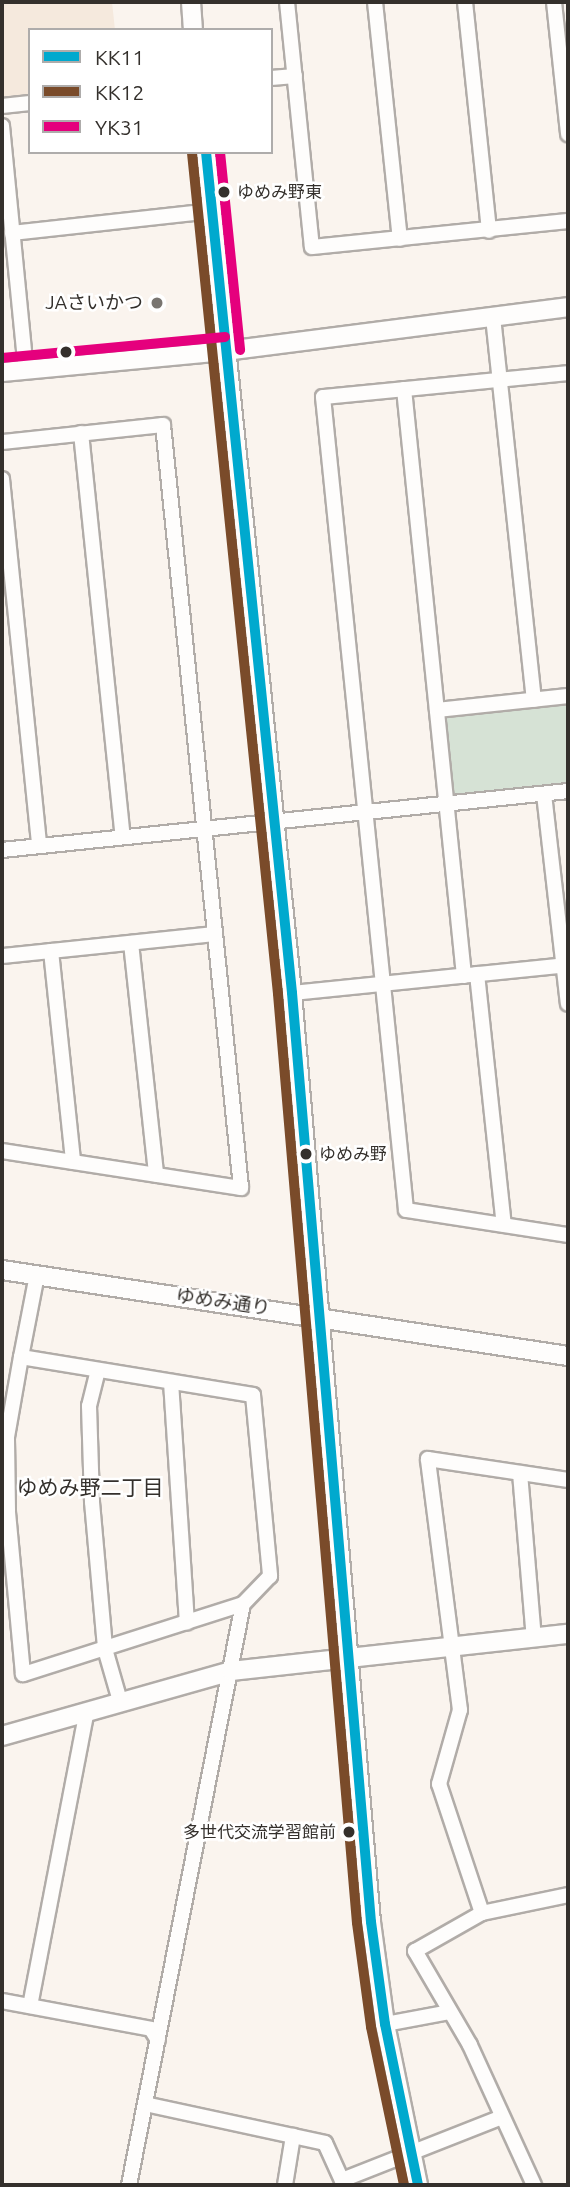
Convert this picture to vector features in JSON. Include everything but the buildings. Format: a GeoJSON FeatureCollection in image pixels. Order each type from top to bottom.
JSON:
{"type":"FeatureCollection","features":[{"type":"Feature","properties":{"kind":"street"},"geometry":{"type":"LineString","coordinates":[[191,2],[193,28]]}},
{"type":"Feature","properties":{"kind":"street"},"geometry":{"type":"LineString","coordinates":[[287,2],[312,247],[568,221]]}},
{"type":"Feature","properties":{"kind":"street"},"geometry":{"type":"LineString","coordinates":[[375,2],[400,239]]}},
{"type":"Feature","properties":{"kind":"street"},"geometry":{"type":"LineString","coordinates":[[465,2],[489,231]]}},
{"type":"Feature","properties":{"kind":"street"},"geometry":{"type":"LineString","coordinates":[[554,2],[568,134]]}},
{"type":"Feature","properties":{"kind":"street"},"geometry":{"type":"LineString","coordinates":[[273,78],[295,76]]}},
{"type":"Feature","properties":{"kind":"street"},"geometry":{"type":"LineString","coordinates":[[2,106],[28,103]]}},
{"type":"Feature","properties":{"kind":"street"},"geometry":{"type":"LineString","coordinates":[[2,126],[26,370]]}},
{"type":"Feature","properties":{"kind":"street"},"geometry":{"type":"LineString","coordinates":[[206,154],[292,993],[346,1657],[385,2024],[418,2185]]}},
{"type":"Feature","properties":{"kind":"street"},"geometry":{"type":"LineString","coordinates":[[12,233],[212,211]]}},
{"type":"Feature","properties":{"kind":"street"},"geometry":{"type":"LineString","coordinates":[[2,372],[226,351],[568,307]]}},
{"type":"Feature","properties":{"kind":"street"},"geometry":{"type":"LineString","coordinates":[[493,317],[534,701]]}},
{"type":"Feature","properties":{"kind":"street"},"geometry":{"type":"LineString","coordinates":[[568,373],[323,397],[406,1210],[568,1235]]}},
{"type":"Feature","properties":{"kind":"street"},"geometry":{"type":"LineString","coordinates":[[404,389],[447,804],[504,1225]]}},
{"type":"Feature","properties":{"kind":"street"},"geometry":{"type":"LineString","coordinates":[[2,442],[163,425],[241,1188],[2,1151]]}},
{"type":"Feature","properties":{"kind":"street"},"geometry":{"type":"LineString","coordinates":[[81,433],[123,838]]}},
{"type":"Feature","properties":{"kind":"street"},"geometry":{"type":"LineString","coordinates":[[2,479],[39,846]]}},
{"type":"Feature","properties":{"kind":"street"},"geometry":{"type":"LineString","coordinates":[[437,710],[568,696]]}},
{"type":"Feature","properties":{"kind":"street"},"geometry":{"type":"LineString","coordinates":[[2,850],[568,791]]}},
{"type":"Feature","properties":{"kind":"street"},"geometry":{"type":"LineString","coordinates":[[544,793],[566,965],[568,1004]]}},
{"type":"Feature","properties":{"kind":"street"},"geometry":{"type":"LineString","coordinates":[[2,956],[215,934]]}},
{"type":"Feature","properties":{"kind":"street"},"geometry":{"type":"LineString","coordinates":[[131,943],[156,1175]]}},
{"type":"Feature","properties":{"kind":"street"},"geometry":{"type":"LineString","coordinates":[[51,951],[73,1162]]}},
{"type":"Feature","properties":{"kind":"street"},"geometry":{"type":"LineString","coordinates":[[292,993],[566,965]]}},
{"type":"Feature","properties":{"kind":"street","name":"ゆめみ通り"},"geometry":{"type":"LineString","coordinates":[[2,1270],[568,1356]]}},
{"type":"Feature","properties":{"kind":"street"},"geometry":{"type":"LineString","coordinates":[[21,1357],[253,1395],[270,1576],[243,1604],[23,1674],[4,1437],[37,1275]]}},
{"type":"Feature","properties":{"kind":"street"},"geometry":{"type":"LineString","coordinates":[[98,1370],[89,1406],[104,1649],[120,1701]]}},
{"type":"Feature","properties":{"kind":"street"},"geometry":{"type":"LineString","coordinates":[[171,1382],[187,1622]]}},
{"type":"Feature","properties":{"kind":"street"},"geometry":{"type":"LineString","coordinates":[[482,1913],[439,1784],[460,1710],[428,1460],[568,1480]]}},
{"type":"Feature","properties":{"kind":"street"},"geometry":{"type":"LineString","coordinates":[[520,1473],[534,1638]]}},
{"type":"Feature","properties":{"kind":"street"},"geometry":{"type":"LineString","coordinates":[[129,2185],[243,1604]]}},
{"type":"Feature","properties":{"kind":"street"},"geometry":{"type":"LineString","coordinates":[[2,1736],[231,1671],[568,1634]]}},
{"type":"Feature","properties":{"kind":"street"},"geometry":{"type":"LineString","coordinates":[[30,2006],[87,1712]]}},
{"type":"Feature","properties":{"kind":"street"},"geometry":{"type":"LineString","coordinates":[[534,2185],[449,2012],[415,1951],[482,1913],[568,1895]]}},
{"type":"Feature","properties":{"kind":"street"},"geometry":{"type":"LineString","coordinates":[[2,2001],[151,2029],[158,2040]]}},
{"type":"Feature","properties":{"kind":"street"},"geometry":{"type":"LineString","coordinates":[[385,2024],[449,2012]]}},
{"type":"Feature","properties":{"kind":"street"},"geometry":{"type":"LineString","coordinates":[[145,2104],[325,2143],[343,2183],[502,2117]]}},
{"type":"Feature","properties":{"kind":"street"},"geometry":{"type":"LineString","coordinates":[[285,2185],[293,2136]]}},
{"type":"Feature","properties":{"kind":"shaded area"},"geometry":{"type":"Polygon","coordinates":[[[2,2],[112,2],[115,28],[28,28],[28,95],[2,98],[2,2]]]}},
{"type":"Feature","properties":{"kind":"green space"},"geometry":{"type":"Polygon","coordinates":[[[568,703],[568,785],[453,798],[444,717],[568,703]]]}},
{"type":"Feature","properties":{"kind":"transit line","name":"KK12"},"geometry":{"type":"LineString","coordinates":[[192,154],[278,994],[357,1923],[371,2027],[404,2185]]}},
{"type":"Feature","properties":{"kind":"transit line","name":"KK11"},"geometry":{"type":"LineString","coordinates":[[206,154],[292,993],[371,1922],[385,2024],[418,2185]]}},
{"type":"Feature","properties":{"kind":"transit line","name":"YK31"},"geometry":{"type":"LineString","coordinates":[[220,154],[240,350]]}},
{"type":"Feature","properties":{"kind":"transit line","name":"YK31"},"geometry":{"type":"LineString","coordinates":[[2,358],[225,337]]}},
{"type":"Feature","properties":{"kind":"place","name":"ゆめみ野東"},"geometry":{"type":"Point","coordinates":[224,192]}},
{"type":"Feature","properties":{"kind":"place","name":"JAさいかつ"},"geometry":{"type":"Point","coordinates":[157,303]}},
{"type":"Feature","properties":{"kind":"place","name":"ゆめみ野"},"geometry":{"type":"Point","coordinates":[306,1154]}},
{"type":"Feature","properties":{"kind":"place","name":"多世代交流学習館前"},"geometry":{"type":"Point","coordinates":[349,1832]}},
{"type":"Feature","properties":{"kind":"district","name":"ゆめみ野二丁目"},"geometry":{"type":"Point","coordinates":[90,1487]}}]}
